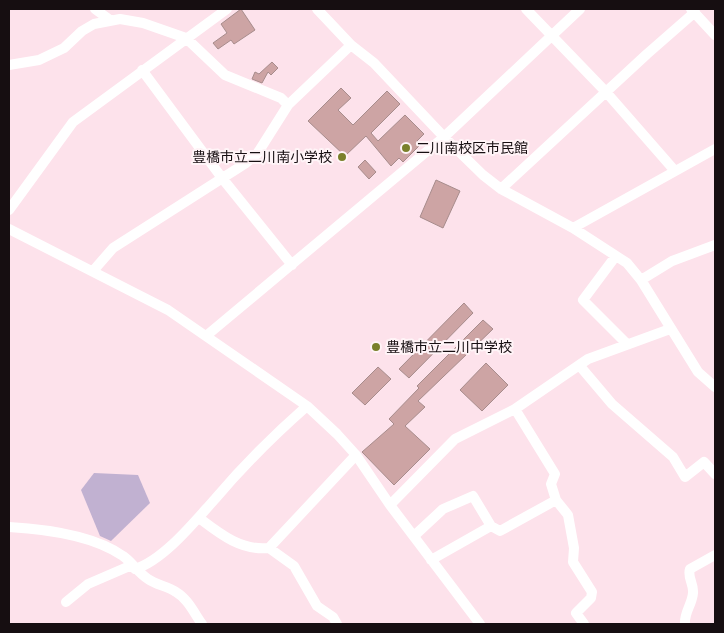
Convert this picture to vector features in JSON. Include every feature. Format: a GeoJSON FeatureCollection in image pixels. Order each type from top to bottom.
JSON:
{"type":"FeatureCollection","features":[{"type":"Feature","properties":{"kind":"street"},"geometry":{"type":"LineString","coordinates":[[95,9],[110,20]]}},
{"type":"Feature","properties":{"kind":"street"},"geometry":{"type":"LineString","coordinates":[[9,210],[73,122],[227,9]]}},
{"type":"Feature","properties":{"kind":"street"},"geometry":{"type":"LineString","coordinates":[[316,9],[351,46],[374,63],[444,138],[483,175],[501,189],[573,228],[627,263],[641,280],[698,372],[715,387]]}},
{"type":"Feature","properties":{"kind":"street"},"geometry":{"type":"LineString","coordinates":[[526,9],[606,92],[675,171]]}},
{"type":"Feature","properties":{"kind":"street"},"geometry":{"type":"LineString","coordinates":[[206,336],[444,138],[580,9]]}},
{"type":"Feature","properties":{"kind":"street"},"geometry":{"type":"LineString","coordinates":[[501,189],[693,11],[715,35]]}},
{"type":"Feature","properties":{"kind":"street"},"geometry":{"type":"LineString","coordinates":[[9,66],[39,60],[64,48],[82,31],[94,24],[120,19],[143,24],[186,38],[226,75],[281,98],[288,105]]}},
{"type":"Feature","properties":{"kind":"street"},"geometry":{"type":"LineString","coordinates":[[93,271],[113,248],[257,154],[288,105],[351,46]]}},
{"type":"Feature","properties":{"kind":"street"},"geometry":{"type":"LineString","coordinates":[[142,70],[222,178],[292,265]]}},
{"type":"Feature","properties":{"kind":"street"},"geometry":{"type":"LineString","coordinates":[[573,228],[715,149]]}},
{"type":"Feature","properties":{"kind":"street"},"geometry":{"type":"LineString","coordinates":[[9,229],[168,310],[306,406],[337,434],[356,455],[390,505],[480,624]]}},
{"type":"Feature","properties":{"kind":"street"},"geometry":{"type":"LineString","coordinates":[[641,280],[672,261],[715,245]]}},
{"type":"Feature","properties":{"kind":"street"},"geometry":{"type":"LineString","coordinates":[[615,257],[583,300],[627,344]]}},
{"type":"Feature","properties":{"kind":"street"},"geometry":{"type":"LineString","coordinates":[[390,505],[455,439],[515,409],[588,359],[670,329]]}},
{"type":"Feature","properties":{"kind":"street"},"geometry":{"type":"LineString","coordinates":[[578,365],[612,404],[673,457],[685,477],[704,462],[712,462],[715,474]]}},
{"type":"Feature","properties":{"kind":"street"},"geometry":{"type":"LineString","coordinates":[[66,602],[88,584],[150,562],[186,532],[272,438],[306,406]]}},
{"type":"Feature","properties":{"kind":"street"},"geometry":{"type":"LineString","coordinates":[[515,409],[555,474],[551,484],[556,500],[568,515],[574,548],[573,562],[592,592],[591,598],[576,613],[584,624]]}},
{"type":"Feature","properties":{"kind":"street"},"geometry":{"type":"LineString","coordinates":[[199,518],[230,541],[260,549],[270,548],[356,455]]}},
{"type":"Feature","properties":{"kind":"street"},"geometry":{"type":"LineString","coordinates":[[414,536],[443,509],[473,496],[491,526],[500,531],[556,500]]}},
{"type":"Feature","properties":{"kind":"street"},"geometry":{"type":"LineString","coordinates":[[431,560],[491,526]]}},
{"type":"Feature","properties":{"kind":"street"},"geometry":{"type":"LineString","coordinates":[[9,527],[44,529],[124,556],[146,578],[174,591],[185,599],[202,624]]}},
{"type":"Feature","properties":{"kind":"street"},"geometry":{"type":"LineString","coordinates":[[270,548],[294,566],[317,606],[333,617],[337,624]]}},
{"type":"Feature","properties":{"kind":"street"},"geometry":{"type":"LineString","coordinates":[[685,624],[684,615],[694,590],[688,574],[690,569],[715,555]]}},
{"type":"Feature","properties":{"kind":"shaded area"},"geometry":{"type":"Polygon","coordinates":[[[94,473],[138,475],[150,503],[111,541],[100,536],[81,490],[94,473]]]}},
{"type":"Feature","properties":{"kind":"building"},"geometry":{"type":"Polygon","coordinates":[[[241,9],[255,30],[234,44],[231,40],[218,49],[213,43],[227,33],[221,24],[241,9]]]}},
{"type":"Feature","properties":{"kind":"building"},"geometry":{"type":"Polygon","coordinates":[[[272,62],[278,68],[271,75],[268,72],[262,83],[252,79],[255,72],[259,74],[272,62]]]}},
{"type":"Feature","properties":{"kind":"building"},"geometry":{"type":"Polygon","coordinates":[[[341,88],[351,98],[338,110],[353,125],[387,91],[400,104],[371,133],[378,141],[405,115],[424,134],[417,141],[420,145],[403,162],[399,158],[391,166],[366,136],[345,156],[308,121],[341,88]]]}},
{"type":"Feature","properties":{"kind":"building"},"geometry":{"type":"Polygon","coordinates":[[[365,160],[376,172],[369,179],[358,167],[365,160]]]}},
{"type":"Feature","properties":{"kind":"building"},"geometry":{"type":"Polygon","coordinates":[[[436,180],[460,191],[443,228],[420,217],[436,180]]]}},
{"type":"Feature","properties":{"kind":"building"},"geometry":{"type":"Polygon","coordinates":[[[464,303],[473,313],[409,378],[399,369],[464,303]]]}},
{"type":"Feature","properties":{"kind":"building"},"geometry":{"type":"Polygon","coordinates":[[[483,320],[493,329],[418,401],[425,407],[405,426],[430,449],[394,485],[362,452],[394,424],[389,419],[419,388],[417,386],[483,320]]]}},
{"type":"Feature","properties":{"kind":"building"},"geometry":{"type":"Polygon","coordinates":[[[486,363],[508,385],[482,411],[460,390],[486,363]]]}},
{"type":"Feature","properties":{"kind":"building"},"geometry":{"type":"Polygon","coordinates":[[[378,367],[391,379],[365,405],[352,393],[378,367]]]}},
{"type":"Feature","properties":{"kind":"place","name":"二川南校区市民館"},"geometry":{"type":"Point","coordinates":[406,148]}},
{"type":"Feature","properties":{"kind":"place","name":"豊橋市立二川南小学校"},"geometry":{"type":"Point","coordinates":[342,157]}},
{"type":"Feature","properties":{"kind":"place","name":"豊橋市立二川中学校"},"geometry":{"type":"Point","coordinates":[376,347]}}]}
